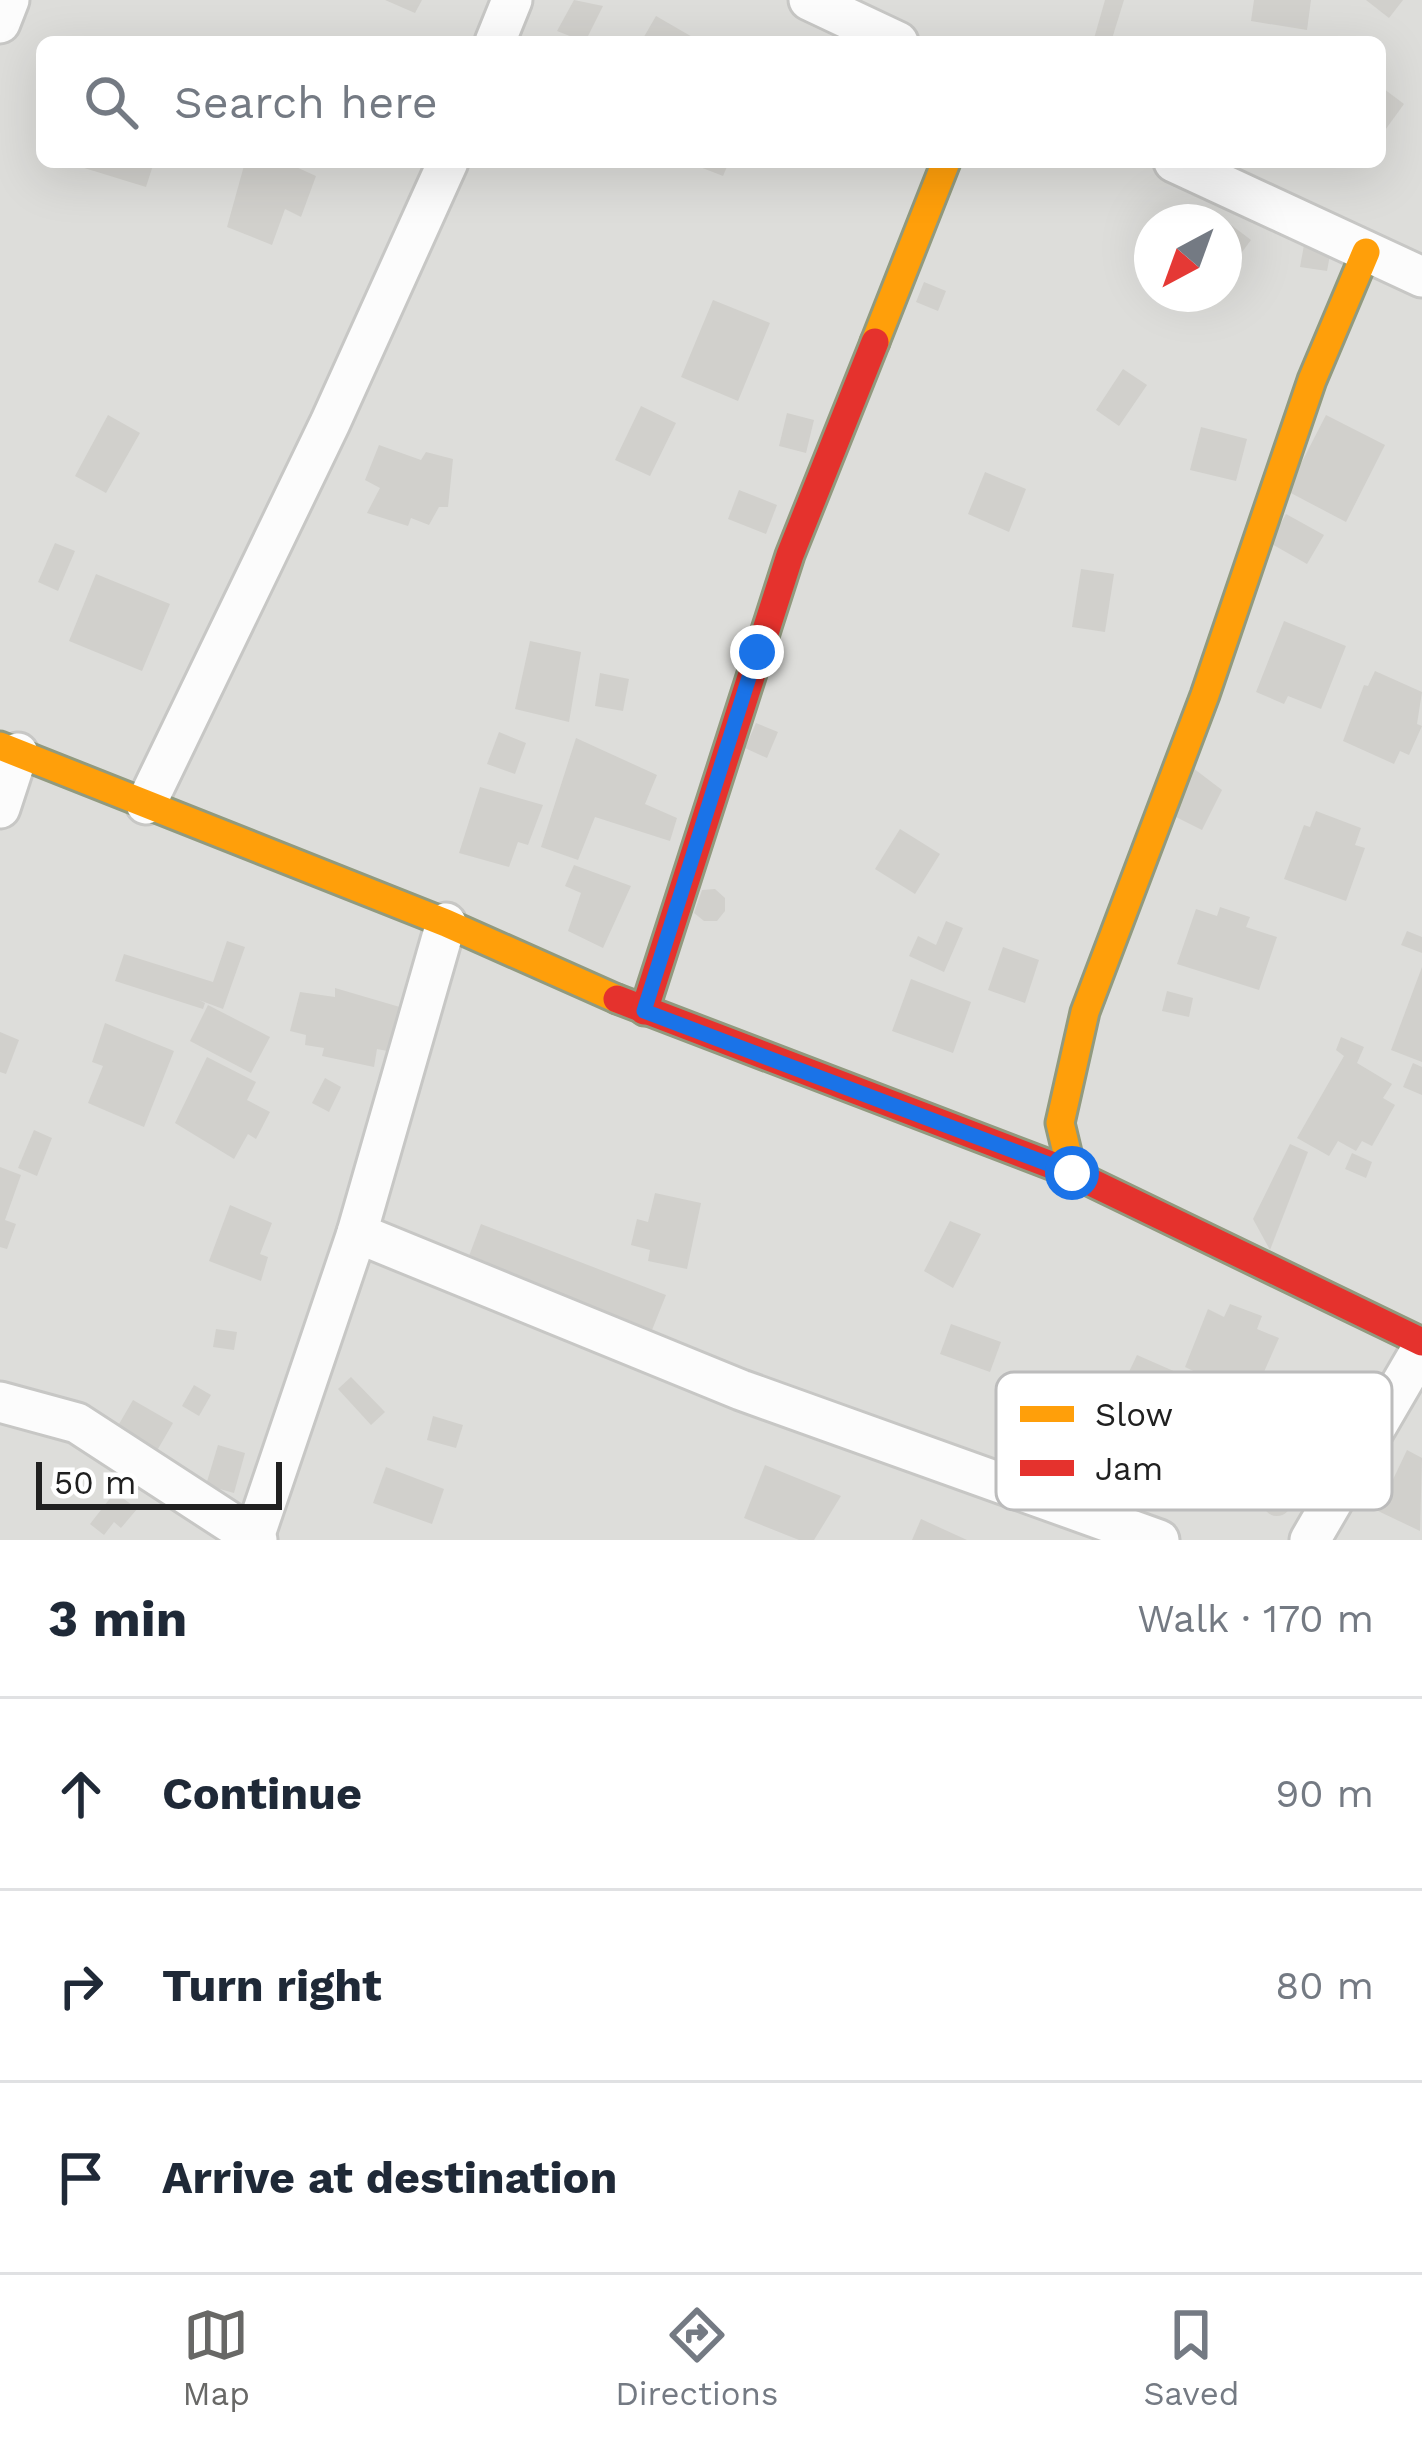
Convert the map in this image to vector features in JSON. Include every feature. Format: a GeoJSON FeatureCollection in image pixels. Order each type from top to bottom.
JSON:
{"type":"FeatureCollection","features":[{"type":"Feature","properties":{"kind":"street"},"geometry":{"type":"LineString","coordinates":[[0,23],[9,0]]}},
{"type":"Feature","properties":{"kind":"street"},"geometry":{"type":"LineString","coordinates":[[497,36],[512,0]]}},
{"type":"Feature","properties":{"kind":"street"},"geometry":{"type":"LineString","coordinates":[[809,0],[885,36]]}},
{"type":"Feature","properties":{"kind":"street"},"geometry":{"type":"LineString","coordinates":[[146,804],[330,423],[445,168]]}},
{"type":"Feature","properties":{"kind":"street"},"geometry":{"type":"LineString","coordinates":[[644,1011],[790,555],[944,168]]}},
{"type":"Feature","properties":{"kind":"street"},"geometry":{"type":"LineString","coordinates":[[1187,168],[1422,277]]}},
{"type":"Feature","properties":{"kind":"street"},"geometry":{"type":"LineString","coordinates":[[1072,1173],[1060,1123],[1085,1012],[1204,695],[1312,380],[1366,252]]}},
{"type":"Feature","properties":{"kind":"street"},"geometry":{"type":"LineString","coordinates":[[0,808],[9,750],[446,922],[644,1011],[1072,1173],[1421,1352],[1392,1401]]}},
{"type":"Feature","properties":{"kind":"street"},"geometry":{"type":"LineString","coordinates":[[0,1402],[76,1423],[254,1539],[357,1233],[446,922]]}},
{"type":"Feature","properties":{"kind":"street"},"geometry":{"type":"LineString","coordinates":[[357,1233],[742,1390],[996,1481]]}},
{"type":"Feature","properties":{"kind":"street"},"geometry":{"type":"LineString","coordinates":[[1076,1510],[1160,1540]]}},
{"type":"Feature","properties":{"kind":"street"},"geometry":{"type":"LineString","coordinates":[[1310,1540],[1328,1510]]}},
{"type":"Feature","properties":{"kind":"shaded area"},"geometry":{"type":"Polygon","coordinates":[[[0,0],[1422,0],[1422,1540],[0,1540],[0,0]]]}},
{"type":"Feature","properties":{"kind":"building"},"geometry":{"type":"Polygon","coordinates":[[[385,0],[422,0],[415,13],[385,0]]]}},
{"type":"Feature","properties":{"kind":"building"},"geometry":{"type":"Polygon","coordinates":[[[574,0],[603,6],[588,36],[557,31],[574,0]]]}},
{"type":"Feature","properties":{"kind":"building"},"geometry":{"type":"Polygon","coordinates":[[[1105,0],[1124,0],[1113,36],[1095,36],[1105,0]]]}},
{"type":"Feature","properties":{"kind":"building"},"geometry":{"type":"Polygon","coordinates":[[[1254,0],[1311,0],[1307,30],[1251,21],[1254,0]]]}},
{"type":"Feature","properties":{"kind":"building"},"geometry":{"type":"Polygon","coordinates":[[[1366,0],[1403,0],[1389,18],[1366,0]]]}},
{"type":"Feature","properties":{"kind":"building"},"geometry":{"type":"Polygon","coordinates":[[[656,16],[691,36],[644,36],[656,16]]]}},
{"type":"Feature","properties":{"kind":"building"},"geometry":{"type":"Polygon","coordinates":[[[1386,90],[1404,104],[1386,129],[1386,90]]]}},
{"type":"Feature","properties":{"kind":"building"},"geometry":{"type":"Polygon","coordinates":[[[84,168],[152,168],[146,187],[84,168]]]}},
{"type":"Feature","properties":{"kind":"building"},"geometry":{"type":"Polygon","coordinates":[[[243,168],[298,168],[316,176],[301,217],[285,209],[272,245],[227,227],[243,168]]]}},
{"type":"Feature","properties":{"kind":"building"},"geometry":{"type":"Polygon","coordinates":[[[703,168],[726,168],[723,176],[703,168]]]}},
{"type":"Feature","properties":{"kind":"building"},"geometry":{"type":"Polygon","coordinates":[[[1304,245],[1331,250],[1327,271],[1300,267],[1304,245]]]}},
{"type":"Feature","properties":{"kind":"building"},"geometry":{"type":"Polygon","coordinates":[[[924,282],[946,291],[938,311],[916,302],[924,282]]]}},
{"type":"Feature","properties":{"kind":"building"},"geometry":{"type":"Polygon","coordinates":[[[713,300],[770,323],[738,401],[681,377],[713,300]]]}},
{"type":"Feature","properties":{"kind":"building"},"geometry":{"type":"Polygon","coordinates":[[[1123,369],[1147,385],[1119,426],[1096,410],[1123,369]]]}},
{"type":"Feature","properties":{"kind":"building"},"geometry":{"type":"Polygon","coordinates":[[[641,406],[676,423],[650,476],[615,460],[641,406]]]}},
{"type":"Feature","properties":{"kind":"building"},"geometry":{"type":"Polygon","coordinates":[[[787,413],[814,420],[806,453],[779,446],[787,413]]]}},
{"type":"Feature","properties":{"kind":"building"},"geometry":{"type":"Polygon","coordinates":[[[108,415],[140,433],[106,493],[75,476],[108,415]]]}},
{"type":"Feature","properties":{"kind":"building"},"geometry":{"type":"Polygon","coordinates":[[[1326,415],[1385,445],[1346,522],[1287,491],[1326,415]]]}},
{"type":"Feature","properties":{"kind":"building"},"geometry":{"type":"Polygon","coordinates":[[[1201,427],[1247,439],[1236,481],[1190,470],[1201,427]]]}},
{"type":"Feature","properties":{"kind":"building"},"geometry":{"type":"Polygon","coordinates":[[[379,445],[421,460],[426,452],[453,459],[448,507],[439,507],[429,525],[411,518],[408,526],[367,513],[380,488],[365,480],[379,445]]]}},
{"type":"Feature","properties":{"kind":"building"},"geometry":{"type":"Polygon","coordinates":[[[985,472],[1026,489],[1009,532],[968,514],[985,472]]]}},
{"type":"Feature","properties":{"kind":"building"},"geometry":{"type":"Polygon","coordinates":[[[739,490],[777,505],[766,534],[728,519],[739,490]]]}},
{"type":"Feature","properties":{"kind":"building"},"geometry":{"type":"Polygon","coordinates":[[[1286,514],[1324,535],[1307,564],[1270,543],[1286,514]]]}},
{"type":"Feature","properties":{"kind":"building"},"geometry":{"type":"Polygon","coordinates":[[[55,543],[75,551],[58,591],[38,582],[55,543]]]}},
{"type":"Feature","properties":{"kind":"building"},"geometry":{"type":"Polygon","coordinates":[[[1081,569],[1114,574],[1105,632],[1072,627],[1081,569]]]}},
{"type":"Feature","properties":{"kind":"building"},"geometry":{"type":"Polygon","coordinates":[[[96,574],[170,604],[142,671],[69,641],[96,574]]]}},
{"type":"Feature","properties":{"kind":"building"},"geometry":{"type":"Polygon","coordinates":[[[1284,621],[1346,646],[1321,709],[1288,696],[1284,704],[1256,692],[1284,621]]]}},
{"type":"Feature","properties":{"kind":"building"},"geometry":{"type":"Polygon","coordinates":[[[530,641],[581,652],[569,722],[515,709],[530,641]]]}},
{"type":"Feature","properties":{"kind":"building"},"geometry":{"type":"Polygon","coordinates":[[[1375,671],[1422,692],[1417,724],[1422,726],[1409,755],[1400,751],[1394,764],[1343,741],[1364,685],[1368,686],[1375,671]]]}},
{"type":"Feature","properties":{"kind":"building"},"geometry":{"type":"Polygon","coordinates":[[[600,673],[629,679],[623,711],[595,706],[600,673]]]}},
{"type":"Feature","properties":{"kind":"building"},"geometry":{"type":"Polygon","coordinates":[[[756,723],[778,732],[767,758],[745,748],[756,723]]]}},
{"type":"Feature","properties":{"kind":"building"},"geometry":{"type":"Polygon","coordinates":[[[499,732],[526,743],[515,774],[487,764],[499,732]]]}},
{"type":"Feature","properties":{"kind":"building"},"geometry":{"type":"Polygon","coordinates":[[[576,738],[657,775],[645,804],[677,818],[670,841],[595,817],[578,860],[541,847],[576,738]]]}},
{"type":"Feature","properties":{"kind":"building"},"geometry":{"type":"Polygon","coordinates":[[[1193,768],[1222,790],[1202,830],[1170,814],[1193,768]]]}},
{"type":"Feature","properties":{"kind":"building"},"geometry":{"type":"Polygon","coordinates":[[[480,787],[543,805],[528,845],[518,842],[509,867],[459,853],[480,787]]]}},
{"type":"Feature","properties":{"kind":"building"},"geometry":{"type":"Polygon","coordinates":[[[1316,811],[1361,828],[1355,845],[1365,848],[1346,901],[1284,879],[1304,825],[1310,827],[1316,811]]]}},
{"type":"Feature","properties":{"kind":"building"},"geometry":{"type":"Polygon","coordinates":[[[900,829],[940,854],[915,894],[875,869],[900,829]]]}},
{"type":"Feature","properties":{"kind":"building"},"geometry":{"type":"Polygon","coordinates":[[[574,865],[631,886],[603,948],[568,931],[581,893],[565,886],[574,865]]]}},
{"type":"Feature","properties":{"kind":"building"},"geometry":{"type":"Polygon","coordinates":[[[715,889],[725,898],[725,911],[717,921],[704,921],[694,913],[702,890],[715,889]]]}},
{"type":"Feature","properties":{"kind":"building"},"geometry":{"type":"Polygon","coordinates":[[[1220,907],[1250,917],[1246,927],[1277,937],[1259,990],[1177,964],[1196,909],[1217,916],[1220,907]]]}},
{"type":"Feature","properties":{"kind":"building"},"geometry":{"type":"Polygon","coordinates":[[[946,921],[963,928],[944,972],[909,956],[918,936],[936,945],[946,921]]]}},
{"type":"Feature","properties":{"kind":"building"},"geometry":{"type":"Polygon","coordinates":[[[1407,931],[1422,937],[1422,953],[1401,945],[1407,931]]]}},
{"type":"Feature","properties":{"kind":"building"},"geometry":{"type":"Polygon","coordinates":[[[227,941],[245,947],[223,1009],[199,1000],[205,1003],[203,1009],[115,981],[124,954],[213,982],[227,941]]]}},
{"type":"Feature","properties":{"kind":"building"},"geometry":{"type":"Polygon","coordinates":[[[1003,947],[1039,960],[1025,1003],[988,990],[1003,947]]]}},
{"type":"Feature","properties":{"kind":"building"},"geometry":{"type":"Polygon","coordinates":[[[1422,967],[1422,1062],[1391,1050],[1422,967]]]}},
{"type":"Feature","properties":{"kind":"building"},"geometry":{"type":"Polygon","coordinates":[[[911,979],[971,1002],[953,1053],[892,1031],[911,979]]]}},
{"type":"Feature","properties":{"kind":"building"},"geometry":{"type":"Polygon","coordinates":[[[335,988],[410,1010],[398,1053],[377,1049],[374,1067],[322,1056],[324,1048],[305,1045],[306,1035],[290,1031],[300,992],[335,997],[335,988]]]}},
{"type":"Feature","properties":{"kind":"building"},"geometry":{"type":"Polygon","coordinates":[[[1167,991],[1193,998],[1189,1017],[1162,1011],[1167,991]]]}},
{"type":"Feature","properties":{"kind":"building"},"geometry":{"type":"Polygon","coordinates":[[[208,1005],[270,1037],[251,1073],[190,1041],[208,1005]]]}},
{"type":"Feature","properties":{"kind":"building"},"geometry":{"type":"Polygon","coordinates":[[[105,1023],[174,1051],[144,1127],[88,1103],[103,1066],[92,1062],[105,1023]]]}},
{"type":"Feature","properties":{"kind":"building"},"geometry":{"type":"Polygon","coordinates":[[[0,1032],[19,1040],[6,1074],[0,1072],[0,1032]]]}},
{"type":"Feature","properties":{"kind":"building"},"geometry":{"type":"Polygon","coordinates":[[[1341,1037],[1364,1047],[1357,1063],[1392,1084],[1383,1098],[1395,1105],[1372,1146],[1362,1141],[1356,1151],[1338,1141],[1329,1156],[1297,1138],[1344,1056],[1336,1050],[1341,1037]]]}},
{"type":"Feature","properties":{"kind":"building"},"geometry":{"type":"Polygon","coordinates":[[[207,1057],[256,1082],[247,1100],[270,1112],[256,1139],[248,1134],[234,1159],[175,1123],[207,1057]]]}},
{"type":"Feature","properties":{"kind":"building"},"geometry":{"type":"Polygon","coordinates":[[[1413,1063],[1422,1067],[1422,1095],[1403,1087],[1413,1063]]]}},
{"type":"Feature","properties":{"kind":"building"},"geometry":{"type":"Polygon","coordinates":[[[325,1078],[341,1087],[329,1112],[312,1103],[325,1078]]]}},
{"type":"Feature","properties":{"kind":"building"},"geometry":{"type":"Polygon","coordinates":[[[34,1130],[52,1138],[37,1176],[18,1168],[34,1130]]]}},
{"type":"Feature","properties":{"kind":"building"},"geometry":{"type":"Polygon","coordinates":[[[1290,1144],[1308,1152],[1270,1250],[1253,1219],[1290,1144]]]}},
{"type":"Feature","properties":{"kind":"building"},"geometry":{"type":"Polygon","coordinates":[[[1352,1153],[1372,1162],[1366,1178],[1345,1169],[1352,1153]]]}},
{"type":"Feature","properties":{"kind":"building"},"geometry":{"type":"Polygon","coordinates":[[[0,1167],[21,1175],[5,1220],[16,1224],[7,1249],[0,1247],[0,1167]]]}},
{"type":"Feature","properties":{"kind":"building"},"geometry":{"type":"Polygon","coordinates":[[[655,1193],[701,1203],[687,1269],[648,1261],[650,1250],[631,1245],[637,1219],[648,1222],[655,1193]]]}},
{"type":"Feature","properties":{"kind":"building"},"geometry":{"type":"Polygon","coordinates":[[[230,1205],[272,1223],[260,1254],[268,1257],[261,1281],[209,1261],[230,1205]]]}},
{"type":"Feature","properties":{"kind":"building"},"geometry":{"type":"Polygon","coordinates":[[[950,1221],[981,1234],[953,1288],[924,1271],[950,1221]]]}},
{"type":"Feature","properties":{"kind":"building"},"geometry":{"type":"Polygon","coordinates":[[[481,1224],[666,1295],[650,1335],[466,1264],[481,1224]]]}},
{"type":"Feature","properties":{"kind":"building"},"geometry":{"type":"Polygon","coordinates":[[[1230,1304],[1262,1316],[1257,1329],[1279,1338],[1264,1372],[1195,1372],[1185,1367],[1208,1309],[1224,1317],[1230,1304]]]}},
{"type":"Feature","properties":{"kind":"building"},"geometry":{"type":"Polygon","coordinates":[[[951,1324],[1001,1342],[990,1372],[940,1354],[951,1324]]]}},
{"type":"Feature","properties":{"kind":"building"},"geometry":{"type":"Polygon","coordinates":[[[216,1329],[237,1332],[234,1350],[213,1347],[216,1329]]]}},
{"type":"Feature","properties":{"kind":"building"},"geometry":{"type":"Polygon","coordinates":[[[1137,1355],[1176,1372],[1129,1372],[1137,1355]]]}},
{"type":"Feature","properties":{"kind":"building"},"geometry":{"type":"Polygon","coordinates":[[[351,1377],[385,1412],[371,1425],[338,1389],[351,1377]]]}},
{"type":"Feature","properties":{"kind":"building"},"geometry":{"type":"Polygon","coordinates":[[[194,1385],[211,1395],[199,1416],[182,1406],[194,1385]]]}},
{"type":"Feature","properties":{"kind":"building"},"geometry":{"type":"Polygon","coordinates":[[[133,1400],[173,1423],[155,1454],[115,1431],[133,1400]]]}},
{"type":"Feature","properties":{"kind":"building"},"geometry":{"type":"Polygon","coordinates":[[[433,1416],[463,1425],[456,1448],[427,1440],[433,1416]]]}},
{"type":"Feature","properties":{"kind":"building"},"geometry":{"type":"Polygon","coordinates":[[[218,1445],[245,1453],[234,1493],[206,1485],[218,1445]]]}},
{"type":"Feature","properties":{"kind":"building"},"geometry":{"type":"Polygon","coordinates":[[[1407,1450],[1422,1458],[1420,1531],[1378,1511],[1392,1510],[1392,1482],[1407,1450]]]}},
{"type":"Feature","properties":{"kind":"building"},"geometry":{"type":"Polygon","coordinates":[[[765,1465],[841,1496],[814,1540],[799,1540],[744,1518],[765,1465]]]}},
{"type":"Feature","properties":{"kind":"building"},"geometry":{"type":"Polygon","coordinates":[[[386,1467],[444,1489],[432,1524],[373,1503],[386,1467]]]}},
{"type":"Feature","properties":{"kind":"building"},"geometry":{"type":"Polygon","coordinates":[[[115,1492],[137,1509],[121,1528],[114,1522],[104,1535],[90,1524],[115,1492]]]}},
{"type":"Feature","properties":{"kind":"building"},"geometry":{"type":"Polygon","coordinates":[[[1266,1510],[1288,1510],[1277,1516],[1266,1510]]]}},
{"type":"Feature","properties":{"kind":"building"},"geometry":{"type":"Polygon","coordinates":[[[921,1519],[967,1540],[912,1540],[921,1519]]]}},
{"type":"Feature","properties":{"kind":"traffic: slow"},"geometry":{"type":"LineString","coordinates":[[875,342],[944,168]]}},
{"type":"Feature","properties":{"kind":"traffic: slow"},"geometry":{"type":"LineString","coordinates":[[1072,1173],[1060,1123],[1085,1012],[1205,695],[1312,380],[1366,252]]}},
{"type":"Feature","properties":{"kind":"traffic: slow"},"geometry":{"type":"LineString","coordinates":[[0,746],[446,923],[617,999]]}},
{"type":"Feature","properties":{"kind":"traffic: jam"},"geometry":{"type":"LineString","coordinates":[[644,1011],[790,555],[875,342]]}},
{"type":"Feature","properties":{"kind":"traffic: jam"},"geometry":{"type":"LineString","coordinates":[[617,999],[1072,1173],[1422,1342]]}},
{"type":"Feature","properties":{"kind":"route"},"geometry":{"type":"LineString","coordinates":[[757,652],[726,765],[644,1011],[1072,1173]]}}]}
